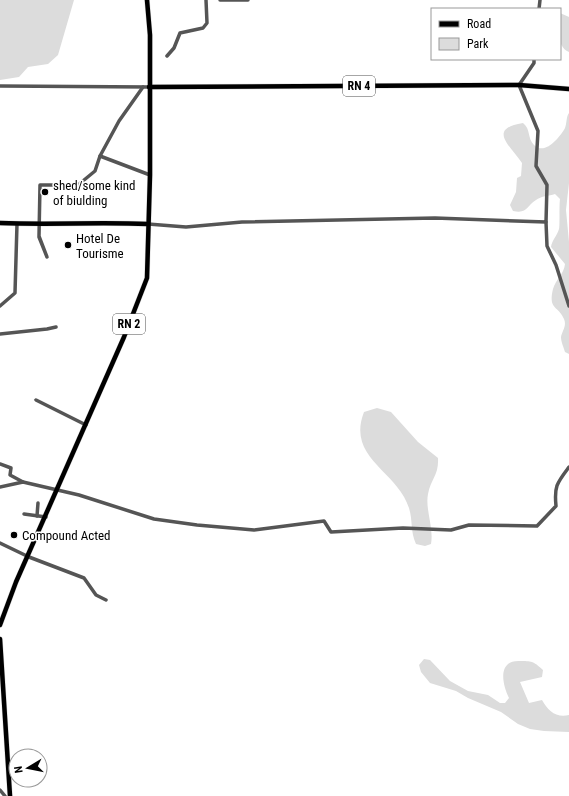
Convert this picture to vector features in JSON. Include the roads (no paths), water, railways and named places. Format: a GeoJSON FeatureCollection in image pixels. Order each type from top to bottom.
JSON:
{"type":"FeatureCollection","features":[{"type":"Feature","properties":{"kind":"main road","name":"RN 2"},"geometry":{"type":"LineString","coordinates":[[0,625],[16,582],[29,557],[57,489],[124,337],[146,278],[148,262],[150,174],[150,34],[147,0]]}},
{"type":"Feature","properties":{"kind":"main road","name":"RN 4"},"geometry":{"type":"LineString","coordinates":[[149,87],[519,85],[569,89]]}},
{"type":"Feature","properties":{"kind":"main road"},"geometry":{"type":"LineString","coordinates":[[0,223],[39,225],[118,223],[148,224]]}},
{"type":"Feature","properties":{"kind":"main road"},"geometry":{"type":"LineString","coordinates":[[0,639],[10,796]]}},
{"type":"Feature","properties":{"kind":"street"},"geometry":{"type":"LineString","coordinates":[[167,56],[174,48],[180,33],[203,28],[207,23],[206,0]]}},
{"type":"Feature","properties":{"kind":"street"},"geometry":{"type":"LineString","coordinates":[[220,0],[248,0]]}},
{"type":"Feature","properties":{"kind":"street"},"geometry":{"type":"LineString","coordinates":[[534,60],[534,63],[519,85],[538,131],[536,166],[547,185],[547,246],[556,265],[569,306]]}},
{"type":"Feature","properties":{"kind":"street"},"geometry":{"type":"LineString","coordinates":[[0,86],[149,87]]}},
{"type":"Feature","properties":{"kind":"street"},"geometry":{"type":"LineString","coordinates":[[39,237],[47,257],[38,236],[40,185],[78,185],[96,171],[100,156],[120,120],[143,87]]}},
{"type":"Feature","properties":{"kind":"street"},"geometry":{"type":"LineString","coordinates":[[100,156],[150,174]]}},
{"type":"Feature","properties":{"kind":"street"},"geometry":{"type":"LineString","coordinates":[[148,224],[186,226],[242,222],[435,218],[546,222]]}},
{"type":"Feature","properties":{"kind":"street"},"geometry":{"type":"LineString","coordinates":[[0,306],[15,292],[17,224]]}},
{"type":"Feature","properties":{"kind":"street"},"geometry":{"type":"LineString","coordinates":[[0,334],[47,329],[56,326]]}},
{"type":"Feature","properties":{"kind":"street"},"geometry":{"type":"LineString","coordinates":[[36,400],[86,425]]}},
{"type":"Feature","properties":{"kind":"street"},"geometry":{"type":"LineString","coordinates":[[0,464],[11,468],[10,474],[22,482],[57,489],[119,506],[154,518],[197,525],[254,530],[324,521],[331,532],[403,528],[451,530],[469,525],[537,526],[556,506],[554,491],[556,483],[569,467]]}},
{"type":"Feature","properties":{"kind":"street"},"geometry":{"type":"LineString","coordinates":[[0,487],[22,482]]}},
{"type":"Feature","properties":{"kind":"street"},"geometry":{"type":"LineString","coordinates":[[37,516],[38,503]]}},
{"type":"Feature","properties":{"kind":"street"},"geometry":{"type":"LineString","coordinates":[[24,514],[46,517]]}},
{"type":"Feature","properties":{"kind":"street"},"geometry":{"type":"LineString","coordinates":[[0,543],[29,557],[84,578],[96,595],[106,600]]}},
{"type":"Feature","properties":{"kind":"street"},"geometry":{"type":"LineString","coordinates":[[0,790],[5,796]]}},
{"type":"Feature","properties":{"kind":"place","name":"shed/some kind of biulding"},"geometry":{"type":"Point","coordinates":[45,192]}},
{"type":"Feature","properties":{"kind":"place","name":"Hotel De Tourisme"},"geometry":{"type":"Point","coordinates":[68,245]}},
{"type":"Feature","properties":{"kind":"place","name":"Compound Acted"},"geometry":{"type":"Point","coordinates":[14,535]}}]}
